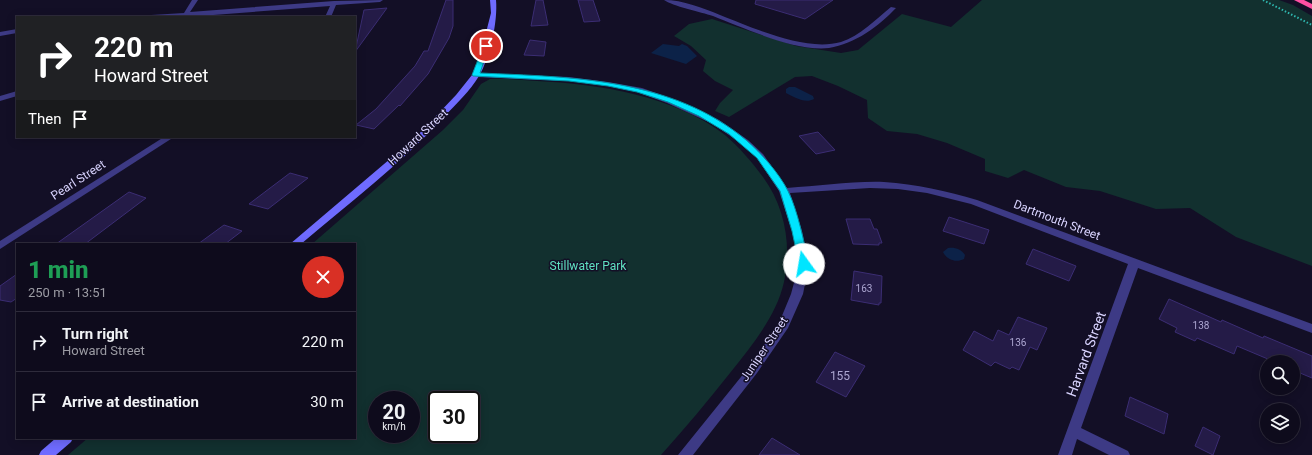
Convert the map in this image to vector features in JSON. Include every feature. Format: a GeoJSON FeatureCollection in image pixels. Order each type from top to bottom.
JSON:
{"type":"FeatureCollection","features":[{"type":"Feature","properties":{"kind":"highway"},"geometry":{"type":"LineString","coordinates":[[1298,0],[1312,7]]}},
{"type":"Feature","properties":{"kind":"street"},"geometry":{"type":"LineString","coordinates":[[185,16],[195,0]]}},
{"type":"Feature","properties":{"kind":"street"},"geometry":{"type":"LineString","coordinates":[[185,16],[380,0]]}},
{"type":"Feature","properties":{"kind":"street","name":"Howard Street"},"geometry":{"type":"LineString","coordinates":[[296,243],[420,138],[459,97],[476,75],[484,56],[494,13],[493,0]]}},
{"type":"Feature","properties":{"kind":"street"},"geometry":{"type":"LineString","coordinates":[[328,16],[334,4]]}},
{"type":"Feature","properties":{"kind":"street"},"geometry":{"type":"LineString","coordinates":[[0,34],[16,31]]}},
{"type":"Feature","properties":{"kind":"street","name":"Juniper Street"},"geometry":{"type":"LineString","coordinates":[[476,75],[569,79],[608,84],[639,90],[670,101],[716,122],[745,142],[760,156],[784,191],[797,231],[804,264],[797,294],[784,324],[753,370],[685,455]]}},
{"type":"Feature","properties":{"kind":"street"},"geometry":{"type":"LineString","coordinates":[[0,99],[16,93]]}},
{"type":"Feature","properties":{"kind":"street","name":"Pearl Street"},"geometry":{"type":"LineString","coordinates":[[0,246],[168,138]]}},
{"type":"Feature","properties":{"kind":"street","name":"Dartmouth Street"},"geometry":{"type":"LineString","coordinates":[[784,191],[867,185],[898,186],[927,190],[974,202],[1312,329]]}},
{"type":"Feature","properties":{"kind":"street","name":"Harvard Street"},"geometry":{"type":"LineString","coordinates":[[1065,455],[1134,263]]}},
{"type":"Feature","properties":{"kind":"street"},"geometry":{"type":"LineString","coordinates":[[1074,431],[1123,455]]}},
{"type":"Feature","properties":{"kind":"street"},"geometry":{"type":"LineString","coordinates":[[46,455],[65,439]]}},
{"type":"Feature","properties":{"kind":"lane"},"geometry":{"type":"LineString","coordinates":[[667,0],[699,9],[774,36],[804,45],[824,47],[842,44],[858,36],[893,8]]}},
{"type":"Feature","properties":{"kind":"path"},"geometry":{"type":"LineString","coordinates":[[1263,0],[1287,11],[1312,26]]}},
{"type":"Feature","properties":{"kind":"green space"},"geometry":{"type":"Polygon","coordinates":[[[982,0],[1279,0],[1293,5],[1312,16],[1312,266],[1236,237],[1190,208],[1156,209],[1100,191],[1066,187],[1024,170],[1008,178],[985,171],[985,159],[947,143],[917,134],[887,131],[868,118],[867,100],[838,86],[812,76],[795,77],[729,117],[715,111],[720,103],[733,90],[715,81],[703,71],[706,60],[691,46],[674,36],[689,24],[712,19],[796,46],[841,53],[858,50],[902,14],[951,27],[982,0]]]}},
{"type":"Feature","properties":{"kind":"green space","name":"Stillwater Park"},"geometry":{"type":"Polygon","coordinates":[[[490,79],[585,85],[635,94],[683,111],[705,122],[725,135],[750,160],[763,177],[777,201],[785,227],[787,255],[784,282],[780,295],[769,319],[747,352],[661,455],[68,455],[87,439],[356,439],[356,243],[313,243],[443,130],[463,110],[481,84],[490,79]]]}},
{"type":"Feature","properties":{"kind":"water"},"geometry":{"type":"Polygon","coordinates":[[[663,44],[679,46],[682,44],[687,46],[697,56],[686,64],[651,53],[663,44]]]}},
{"type":"Feature","properties":{"kind":"water"},"geometry":{"type":"Polygon","coordinates":[[[789,87],[795,87],[813,96],[814,99],[807,101],[792,96],[786,93],[786,89],[789,87]]]}},
{"type":"Feature","properties":{"kind":"water"},"geometry":{"type":"Polygon","coordinates":[[[948,248],[960,250],[965,255],[964,259],[955,261],[949,259],[943,252],[948,248]]]}},
{"type":"Feature","properties":{"kind":"building"},"geometry":{"type":"Polygon","coordinates":[[[446,0],[453,0],[453,26],[449,38],[428,74],[400,106],[399,105],[374,129],[356,125],[376,109],[415,66],[424,51],[428,51],[446,0]]]}},
{"type":"Feature","properties":{"kind":"building"},"geometry":{"type":"Polygon","coordinates":[[[536,0],[543,0],[548,25],[531,26],[536,0]]]}},
{"type":"Feature","properties":{"kind":"building"},"geometry":{"type":"Polygon","coordinates":[[[578,0],[593,0],[600,21],[584,22],[578,0]]]}},
{"type":"Feature","properties":{"kind":"building"},"geometry":{"type":"Polygon","coordinates":[[[756,0],[833,0],[805,19],[755,4],[756,0]]]}},
{"type":"Feature","properties":{"kind":"building"},"geometry":{"type":"Polygon","coordinates":[[[387,8],[356,51],[356,47],[364,10],[387,8]]]}},
{"type":"Feature","properties":{"kind":"building"},"geometry":{"type":"Polygon","coordinates":[[[530,40],[546,42],[544,56],[524,55],[530,40]]]}},
{"type":"Feature","properties":{"kind":"building"},"geometry":{"type":"Polygon","coordinates":[[[818,132],[835,150],[816,154],[799,136],[818,132]]]}},
{"type":"Feature","properties":{"kind":"building"},"geometry":{"type":"Polygon","coordinates":[[[290,173],[308,178],[268,209],[249,204],[290,173]]]}},
{"type":"Feature","properties":{"kind":"building"},"geometry":{"type":"Polygon","coordinates":[[[129,192],[146,198],[86,243],[57,243],[129,192]]]}},
{"type":"Feature","properties":{"kind":"building"},"geometry":{"type":"Polygon","coordinates":[[[949,217],[989,230],[984,244],[943,231],[949,217]]]}},
{"type":"Feature","properties":{"kind":"building"},"geometry":{"type":"Polygon","coordinates":[[[846,219],[870,219],[874,229],[877,229],[882,243],[879,243],[879,245],[853,244],[846,219]]]}},
{"type":"Feature","properties":{"kind":"building"},"geometry":{"type":"Polygon","coordinates":[[[224,225],[242,231],[226,243],[199,243],[224,225]]]}},
{"type":"Feature","properties":{"kind":"building"},"geometry":{"type":"Polygon","coordinates":[[[1033,249],[1076,266],[1069,281],[1026,264],[1033,249]]]}},
{"type":"Feature","properties":{"kind":"building"},"geometry":{"type":"Polygon","coordinates":[[[854,271],[882,276],[881,303],[879,303],[879,305],[851,300],[854,271]]]}},
{"type":"Feature","properties":{"kind":"building"},"geometry":{"type":"Polygon","coordinates":[[[16,275],[16,299],[11,302],[0,300],[0,286],[16,275]]]}},
{"type":"Feature","properties":{"kind":"building"},"geometry":{"type":"Polygon","coordinates":[[[1169,299],[1221,322],[1222,320],[1263,338],[1264,336],[1312,356],[1312,378],[1300,373],[1300,355],[1260,356],[1237,346],[1234,354],[1197,338],[1195,341],[1175,332],[1177,328],[1159,319],[1169,299]]]}},
{"type":"Feature","properties":{"kind":"building"},"geometry":{"type":"Polygon","coordinates":[[[1018,317],[1047,328],[1037,350],[1030,347],[1019,370],[1012,367],[1010,369],[995,362],[991,366],[963,350],[974,331],[993,341],[998,330],[1009,335],[1018,317]]]}},
{"type":"Feature","properties":{"kind":"building"},"geometry":{"type":"Polygon","coordinates":[[[835,352],[865,366],[846,397],[816,382],[835,352]]]}},
{"type":"Feature","properties":{"kind":"building"},"geometry":{"type":"Polygon","coordinates":[[[1130,397],[1168,414],[1164,434],[1125,416],[1130,397]]]}},
{"type":"Feature","properties":{"kind":"building"},"geometry":{"type":"Polygon","coordinates":[[[1203,427],[1220,436],[1213,455],[1195,446],[1203,427]]]}},
{"type":"Feature","properties":{"kind":"building"},"geometry":{"type":"Polygon","coordinates":[[[772,438],[800,455],[759,455],[772,438]]]}},
{"type":"Feature","properties":{"kind":"route"},"geometry":{"type":"LineString","coordinates":[[486,46],[484,56],[476,75],[569,79],[639,90],[701,114],[731,132],[745,142],[760,156],[784,191],[797,231],[804,264]]}}]}
